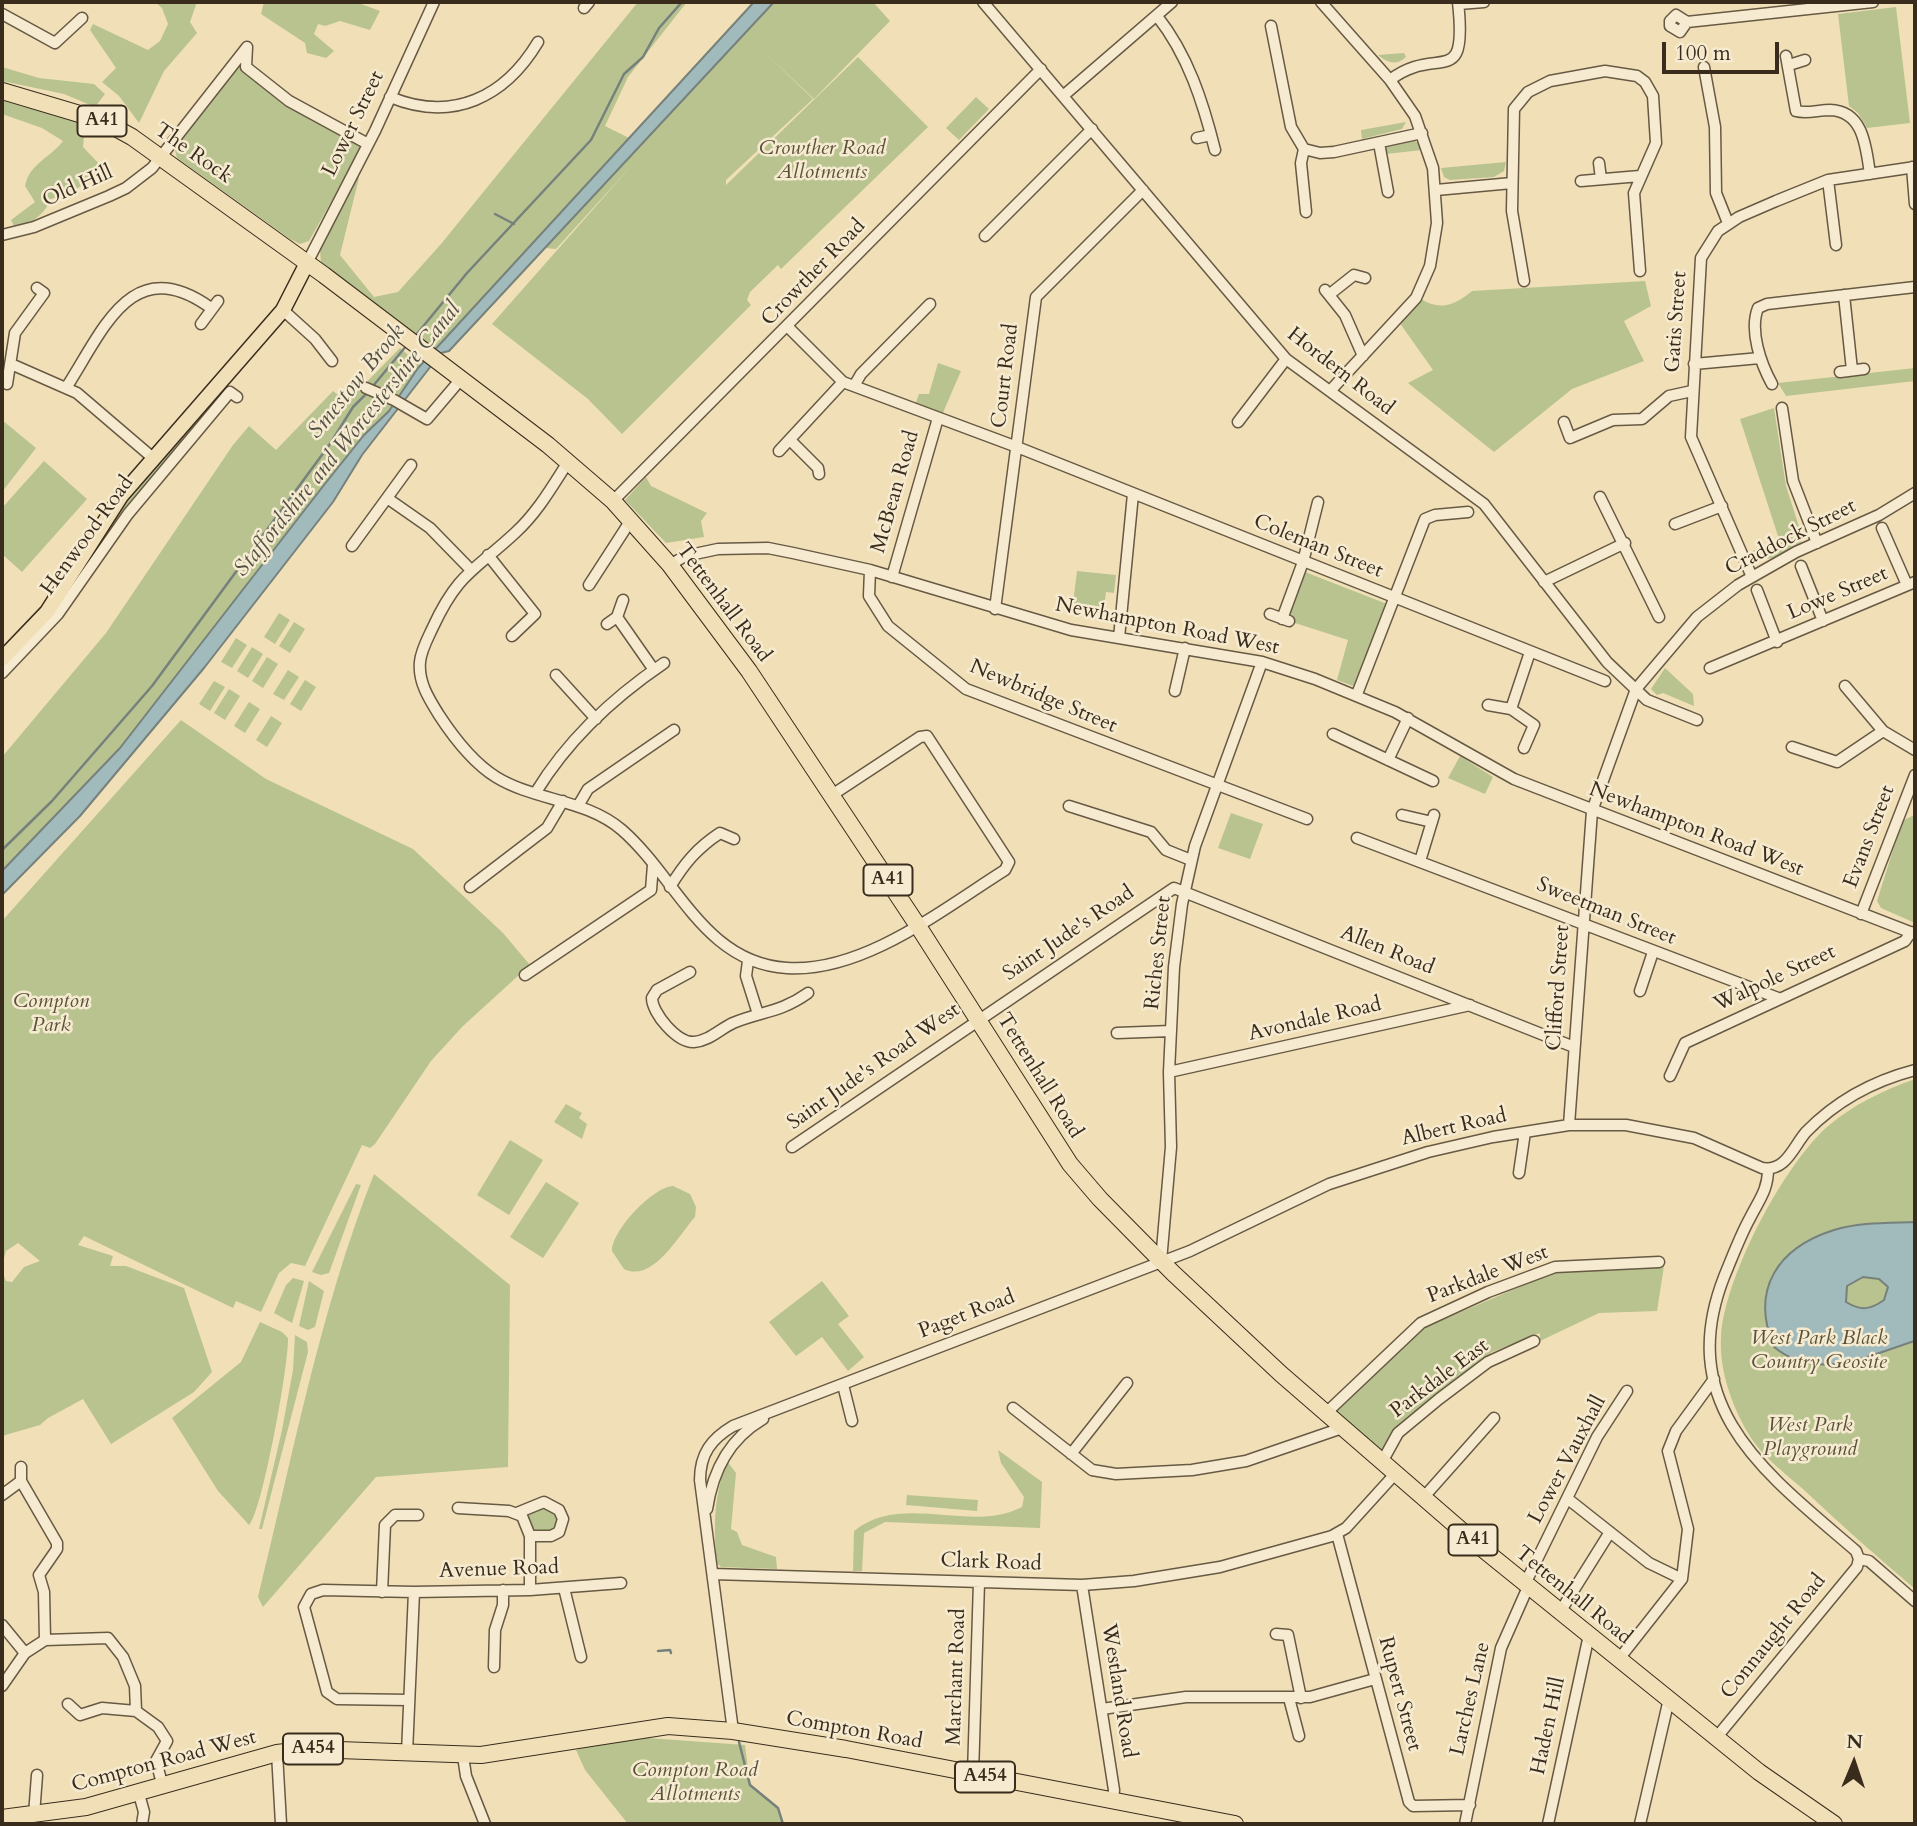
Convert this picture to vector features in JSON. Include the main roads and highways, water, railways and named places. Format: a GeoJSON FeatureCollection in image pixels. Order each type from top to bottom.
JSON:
{"type":"FeatureCollection","features":[{"type":"Feature","properties":{"kind":"highway","name":"The Rock"},"geometry":{"type":"LineString","coordinates":[[2,91],[103,121],[162,157],[307,263]]}},
{"type":"Feature","properties":{"kind":"highway","name":"Tettenhall Road"},"geometry":{"type":"LineString","coordinates":[[307,263],[568,462],[613,501],[670,565],[749,671],[832,795],[1070,1164],[1161,1261],[1325,1414],[1527,1585],[1716,1738],[1835,1824]]}},
{"type":"Feature","properties":{"kind":"highway","name":"Compton Road"},"geometry":{"type":"LineString","coordinates":[[463,1756],[654,1726],[733,1731],[1235,1824]]}},
{"type":"Feature","properties":{"kind":"highway","name":"Compton Road West"},"geometry":{"type":"LineString","coordinates":[[2,1818],[34,1815],[139,1794],[277,1754],[310,1749],[463,1756]]}},
{"type":"Feature","properties":{"kind":"main road","name":"Henwood Road"},"geometry":{"type":"LineString","coordinates":[[2,659],[47,612],[104,517],[153,458],[200,416],[283,310],[307,263]]}},
{"type":"Feature","properties":{"kind":"water"},"geometry":{"type":"Polygon","coordinates":[[[754,2],[774,2],[449,351],[441,353],[362,455],[333,502],[204,668],[80,816],[2,895],[2,871],[120,748],[324,485],[364,435],[389,411],[418,368],[754,2]]]}},
{"type":"Feature","properties":{"kind":"water"},"geometry":{"type":"Polygon","coordinates":[[[1915,1222],[1915,1341],[1862,1359],[1826,1365],[1791,1358],[1774,1347],[1767,1326],[1767,1290],[1784,1260],[1797,1248],[1814,1238],[1844,1227],[1915,1222]],[[1863,1277],[1847,1286],[1846,1302],[1865,1308],[1884,1300],[1888,1287],[1879,1279],[1863,1277]]]}},
{"type":"Feature","properties":{"kind":"waterway","name":"Smestow Brook"},"geometry":{"type":"LineString","coordinates":[[416,335],[467,273],[591,140],[624,74],[643,57],[659,28],[682,2]]}},
{"type":"Feature","properties":{"kind":"waterway"},"geometry":{"type":"LineString","coordinates":[[495,214],[514,224]]}},
{"type":"Feature","properties":{"kind":"waterway","name":"Smestow Brook"},"geometry":{"type":"LineString","coordinates":[[373,386],[407,345]]}},
{"type":"Feature","properties":{"kind":"waterway","name":"Smestow Brook"},"geometry":{"type":"LineString","coordinates":[[2,850],[52,801],[152,686],[330,444],[353,407],[366,394]]}},
{"type":"Feature","properties":{"kind":"waterway"},"geometry":{"type":"LineString","coordinates":[[658,1651],[670,1650],[671,1653]]}},
{"type":"Feature","properties":{"kind":"waterway"},"geometry":{"type":"LineString","coordinates":[[739,1742],[750,1785],[778,1808],[783,1824]]}},
{"type":"Feature","properties":{"kind":"park label","name":"Crowther Road Allotments"},"geometry":{"type":"Point","coordinates":[822,161]}},
{"type":"Feature","properties":{"kind":"park label","name":"Compton Park"},"geometry":{"type":"Point","coordinates":[51,1014]}},
{"type":"Feature","properties":{"kind":"park label","name":"West Park Black Country Geosite"},"geometry":{"type":"Point","coordinates":[1819,1351]}},
{"type":"Feature","properties":{"kind":"park label","name":"West Park Playground"},"geometry":{"type":"Point","coordinates":[1810,1438]}},
{"type":"Feature","properties":{"kind":"park label","name":"Compton Road Allotments"},"geometry":{"type":"Point","coordinates":[695,1783]}},
{"type":"Feature","properties":{"kind":"water label","name":"Staffordshire and Worcestershire Canal"},"geometry":{"type":"Point","coordinates":[348,440]}}]}
